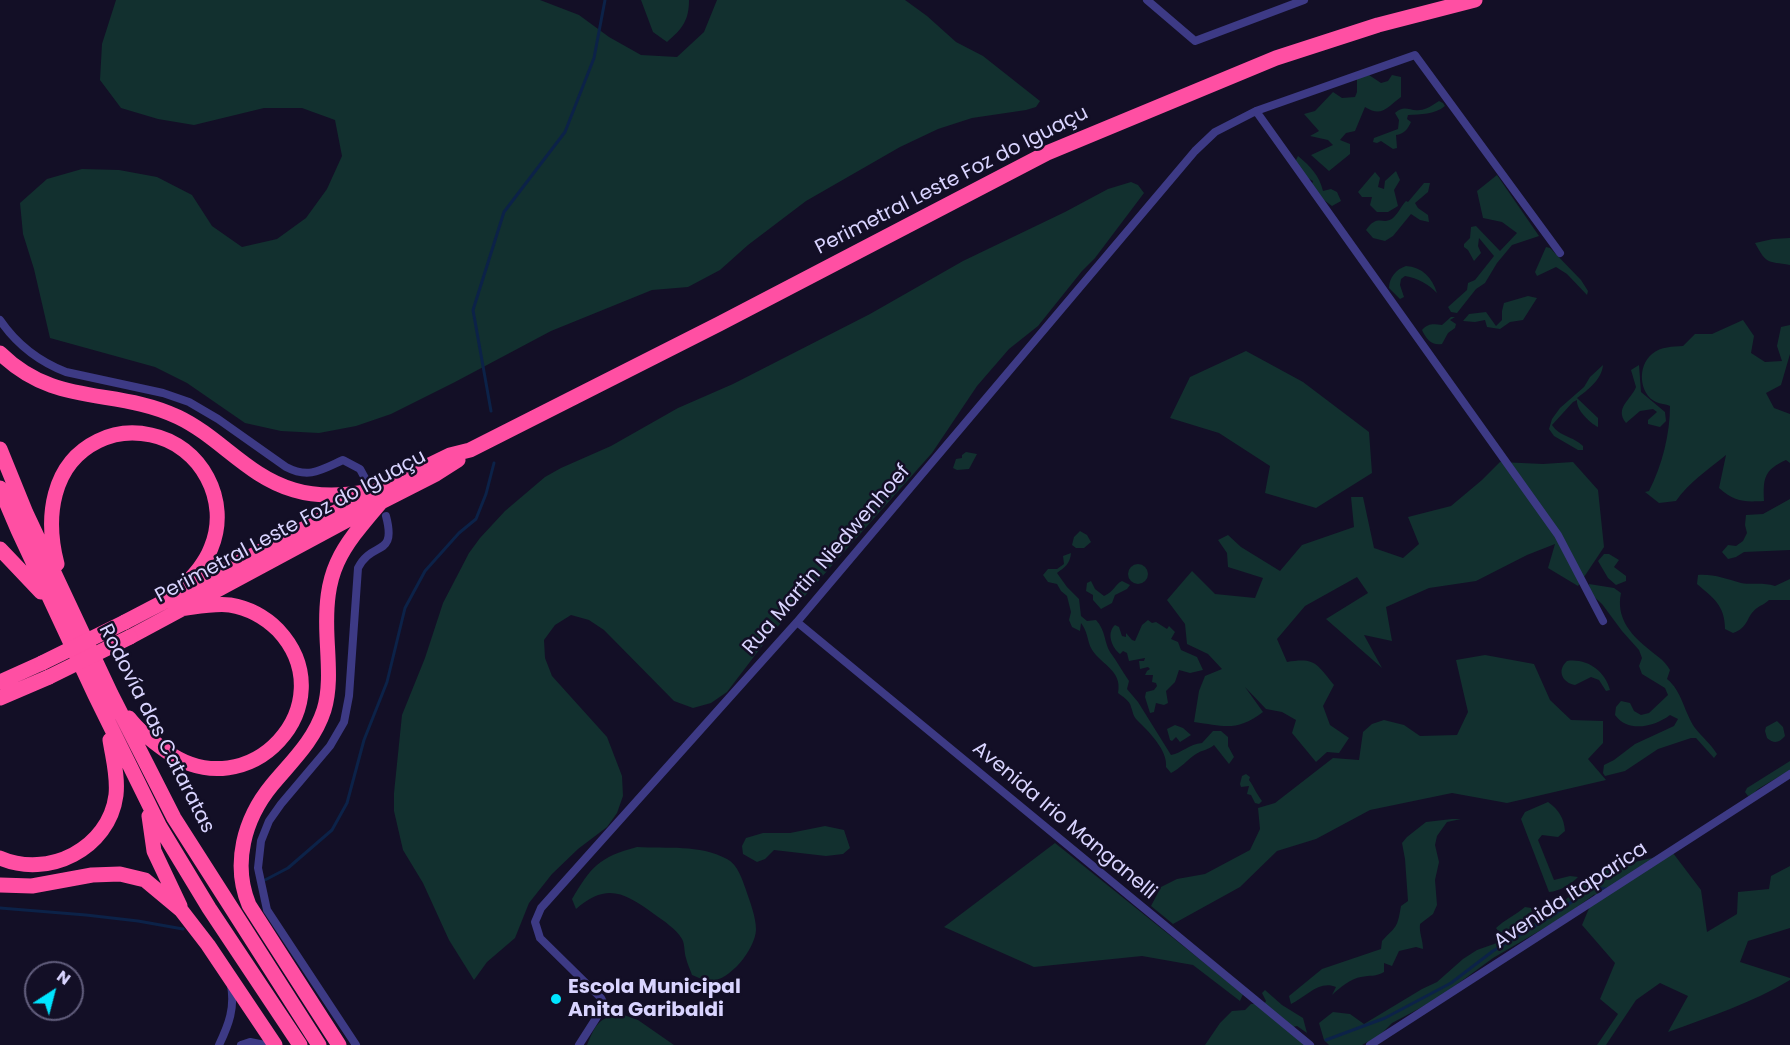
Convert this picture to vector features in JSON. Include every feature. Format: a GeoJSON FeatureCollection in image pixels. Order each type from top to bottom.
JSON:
{"type":"FeatureCollection","features":[{"type":"Feature","properties":{"kind":"highway","name":"Perimetral Leste Foz do Iguaçu"},"geometry":{"type":"LineString","coordinates":[[46,670],[125,622],[177,603],[382,503],[450,455],[470,450],[719,324],[1047,153],[1276,58],[1378,25],[1475,0]]}},
{"type":"Feature","properties":{"kind":"highway"},"geometry":{"type":"LineString","coordinates":[[0,353],[26,373],[50,386],[152,407],[179,417],[206,433],[259,474],[281,486],[319,495],[358,494],[382,503],[343,548],[330,582],[327,603],[328,688],[321,719],[308,744],[271,786],[258,806],[247,830],[241,857],[242,888],[249,905],[339,1045]]}},
{"type":"Feature","properties":{"kind":"highway"},"geometry":{"type":"LineString","coordinates":[[73,612],[52,547],[51,524],[55,492],[62,474],[75,457],[91,444],[120,434],[151,434],[179,446],[201,467],[215,495],[217,526],[212,547],[177,603]]}},
{"type":"Feature","properties":{"kind":"highway","name":"Rodovía das Cataratas"},"geometry":{"type":"LineString","coordinates":[[0,449],[26,513],[111,693],[174,818],[319,1045]]}},
{"type":"Feature","properties":{"kind":"highway","name":"Rodovía das Cataratas"},"geometry":{"type":"LineString","coordinates":[[0,488],[52,605],[160,827],[209,908],[300,1045]]}},
{"type":"Feature","properties":{"kind":"highway"},"geometry":{"type":"LineString","coordinates":[[0,549],[52,605]]}},
{"type":"Feature","properties":{"kind":"highway","name":"Perimetral Leste Foz do Iguaçu"},"geometry":{"type":"LineString","coordinates":[[46,670],[130,637],[177,603]]}},
{"type":"Feature","properties":{"kind":"highway"},"geometry":{"type":"LineString","coordinates":[[111,693],[136,727],[173,756],[194,766],[217,769],[240,766],[261,757],[279,742],[292,723],[300,690],[298,666],[282,635],[265,619],[244,608],[221,604],[177,603]]}},
{"type":"Feature","properties":{"kind":"highway"},"geometry":{"type":"LineString","coordinates":[[3,689],[46,670]]}},
{"type":"Feature","properties":{"kind":"highway"},"geometry":{"type":"LineString","coordinates":[[0,858],[24,865],[56,862],[76,854],[100,833],[110,815],[116,795],[116,773],[105,717]]}},
{"type":"Feature","properties":{"kind":"highway"},"geometry":{"type":"LineString","coordinates":[[148,804],[154,851],[181,910],[275,1045]]}},
{"type":"Feature","properties":{"kind":"highway"},"geometry":{"type":"LineString","coordinates":[[0,885],[32,886],[92,875],[120,874],[145,880],[181,910]]}},
{"type":"Feature","properties":{"kind":"street"},"geometry":{"type":"LineString","coordinates":[[1147,0],[1195,41],[1304,0]]}},
{"type":"Feature","properties":{"kind":"street","name":"Rua Martin Niedwenhoef"},"geometry":{"type":"LineString","coordinates":[[579,1045],[604,1004],[601,998],[540,938],[535,922],[540,908],[797,622],[1195,151],[1215,132],[1256,111],[1415,55],[1560,253]]}},
{"type":"Feature","properties":{"kind":"street"},"geometry":{"type":"LineString","coordinates":[[1256,111],[1558,535],[1603,621]]}},
{"type":"Feature","properties":{"kind":"street"},"geometry":{"type":"LineString","coordinates":[[0,320],[21,346],[55,368],[163,393],[189,402],[218,418],[292,470],[312,474],[343,460],[360,469],[366,480]]}},
{"type":"Feature","properties":{"kind":"street"},"geometry":{"type":"LineString","coordinates":[[356,1045],[267,910],[258,859],[264,831],[274,812],[330,746],[344,722],[349,696],[358,568],[366,557],[383,547],[388,541],[390,532],[382,503]]}},
{"type":"Feature","properties":{"kind":"street","name":"Avenida Irio Manganelli"},"geometry":{"type":"LineString","coordinates":[[797,622],[1310,1045]]}},
{"type":"Feature","properties":{"kind":"street","name":"Avenida Itaparica"},"geometry":{"type":"LineString","coordinates":[[1370,1045],[1790,774]]}},
{"type":"Feature","properties":{"kind":"street"},"geometry":{"type":"LineString","coordinates":[[219,1045],[232,1017],[233,996],[227,973]]}},
{"type":"Feature","properties":{"kind":"street"},"geometry":{"type":"LineString","coordinates":[[241,1045],[250,1042],[265,1045]]}},
{"type":"Feature","properties":{"kind":"green space"},"geometry":{"type":"Polygon","coordinates":[[[116,0],[540,0],[579,15],[609,37],[641,55],[677,57],[704,32],[717,0],[905,0],[956,42],[983,56],[1040,101],[1036,107],[1026,110],[972,118],[938,129],[900,147],[806,201],[748,245],[720,270],[688,287],[652,290],[551,331],[391,414],[356,426],[319,433],[281,431],[245,423],[187,383],[155,367],[50,338],[34,269],[23,234],[20,203],[47,179],[82,169],[119,170],[157,177],[192,195],[212,226],[242,247],[277,239],[306,218],[327,189],[342,156],[335,120],[302,108],[264,108],[194,125],[158,119],[121,108],[100,80],[102,44],[116,0]]]}},
{"type":"Feature","properties":{"kind":"green space"},"geometry":{"type":"Polygon","coordinates":[[[641,0],[689,0],[688,14],[684,24],[667,42],[653,32],[641,0]]]}},
{"type":"Feature","properties":{"kind":"green space"},"geometry":{"type":"Polygon","coordinates":[[[1369,75],[1381,83],[1388,81],[1392,75],[1401,77],[1401,97],[1384,110],[1376,111],[1365,107],[1355,131],[1346,133],[1340,140],[1350,144],[1350,154],[1329,171],[1311,155],[1333,145],[1328,140],[1310,136],[1319,131],[1304,114],[1315,111],[1333,92],[1342,98],[1355,97],[1357,77],[1369,75]]]}},
{"type":"Feature","properties":{"kind":"green space"},"geometry":{"type":"Polygon","coordinates":[[[1439,101],[1445,106],[1436,111],[1408,115],[1407,119],[1411,122],[1409,127],[1396,135],[1397,148],[1393,149],[1381,141],[1373,142],[1374,138],[1398,129],[1399,120],[1395,113],[1399,110],[1422,110],[1439,101]]]}},
{"type":"Feature","properties":{"kind":"green space"},"geometry":{"type":"Polygon","coordinates":[[[1298,156],[1314,172],[1323,191],[1331,189],[1337,192],[1341,201],[1332,206],[1317,195],[1311,187],[1313,181],[1302,175],[1295,162],[1298,156]]]}},
{"type":"Feature","properties":{"kind":"green space"},"geometry":{"type":"Polygon","coordinates":[[[1396,171],[1400,180],[1394,190],[1398,206],[1388,212],[1377,212],[1370,205],[1372,197],[1362,197],[1358,192],[1375,172],[1380,178],[1378,187],[1384,189],[1385,181],[1396,171]]]}},
{"type":"Feature","properties":{"kind":"green space"},"geometry":{"type":"Polygon","coordinates":[[[1497,175],[1539,236],[1512,245],[1497,263],[1485,283],[1476,289],[1457,313],[1451,312],[1448,307],[1467,290],[1468,283],[1475,280],[1494,256],[1479,238],[1478,246],[1481,253],[1474,261],[1464,247],[1470,238],[1471,227],[1476,226],[1500,251],[1517,233],[1502,222],[1483,218],[1477,191],[1497,175]]]}},
{"type":"Feature","properties":{"kind":"green space"},"geometry":{"type":"Polygon","coordinates":[[[1131,182],[1138,185],[1144,193],[1095,258],[1038,326],[1009,349],[977,386],[932,453],[772,633],[727,692],[711,703],[693,708],[674,701],[604,630],[589,620],[571,615],[555,625],[544,640],[545,658],[552,676],[607,737],[622,776],[623,796],[617,813],[607,827],[578,849],[552,874],[529,903],[515,938],[487,962],[474,980],[449,940],[423,883],[403,850],[394,811],[394,793],[402,715],[425,658],[443,603],[469,553],[480,538],[505,511],[545,477],[561,468],[611,446],[678,408],[733,384],[870,314],[963,261],[1108,189],[1131,182]]]}},
{"type":"Feature","properties":{"kind":"green space"},"geometry":{"type":"Polygon","coordinates":[[[1424,183],[1430,183],[1428,192],[1415,203],[1428,215],[1429,222],[1420,220],[1411,214],[1393,236],[1385,241],[1373,238],[1366,230],[1370,225],[1393,218],[1424,183]]]}},
{"type":"Feature","properties":{"kind":"green space"},"geometry":{"type":"Polygon","coordinates":[[[1790,238],[1790,265],[1768,261],[1755,243],[1773,239],[1790,238]]]}},
{"type":"Feature","properties":{"kind":"green space"},"geometry":{"type":"Polygon","coordinates":[[[1546,247],[1550,248],[1581,280],[1588,291],[1587,295],[1567,274],[1556,267],[1537,276],[1535,272],[1546,247]]]}},
{"type":"Feature","properties":{"kind":"green space"},"geometry":{"type":"Polygon","coordinates":[[[1406,266],[1417,268],[1426,274],[1437,293],[1422,282],[1405,276],[1401,279],[1400,285],[1404,297],[1400,299],[1389,288],[1389,284],[1396,272],[1406,266]]]}},
{"type":"Feature","properties":{"kind":"green space"},"geometry":{"type":"Polygon","coordinates":[[[1528,296],[1537,298],[1523,320],[1510,322],[1500,329],[1487,327],[1485,320],[1463,321],[1469,314],[1486,312],[1496,326],[1502,320],[1504,303],[1528,296]]]}},
{"type":"Feature","properties":{"kind":"green space"},"geometry":{"type":"Polygon","coordinates":[[[1451,317],[1455,317],[1450,320],[1456,324],[1455,328],[1448,333],[1442,344],[1432,343],[1427,339],[1422,330],[1424,328],[1431,324],[1442,325],[1451,317]]]}},
{"type":"Feature","properties":{"kind":"green space"},"geometry":{"type":"Polygon","coordinates":[[[1743,320],[1754,336],[1751,353],[1765,362],[1782,361],[1777,346],[1781,327],[1790,325],[1790,354],[1781,385],[1766,393],[1774,408],[1790,414],[1790,463],[1786,460],[1769,471],[1764,486],[1764,501],[1740,500],[1719,488],[1726,455],[1693,482],[1676,501],[1659,503],[1645,492],[1649,491],[1661,461],[1669,428],[1670,406],[1656,402],[1646,393],[1642,380],[1644,365],[1652,354],[1659,350],[1683,346],[1695,334],[1712,334],[1743,320]]]}},
{"type":"Feature","properties":{"kind":"green space"},"geometry":{"type":"Polygon","coordinates":[[[1246,351],[1303,382],[1369,432],[1372,473],[1316,508],[1265,493],[1270,466],[1219,433],[1170,418],[1190,377],[1246,351]]]}},
{"type":"Feature","properties":{"kind":"green space"},"geometry":{"type":"Polygon","coordinates":[[[1603,365],[1590,388],[1577,398],[1598,418],[1598,427],[1581,412],[1577,400],[1552,425],[1559,432],[1583,446],[1583,450],[1578,450],[1554,436],[1549,429],[1552,419],[1560,408],[1584,387],[1590,377],[1603,365]]]}},
{"type":"Feature","properties":{"kind":"green space"},"geometry":{"type":"Polygon","coordinates":[[[1639,365],[1641,392],[1665,412],[1666,421],[1660,427],[1648,424],[1648,420],[1657,412],[1653,409],[1640,411],[1626,423],[1623,418],[1623,408],[1636,387],[1631,370],[1639,365]]]}},
{"type":"Feature","properties":{"kind":"green space"},"geometry":{"type":"Polygon","coordinates":[[[966,452],[977,454],[969,469],[953,468],[956,459],[962,458],[966,452]]]}},
{"type":"Feature","properties":{"kind":"green space"},"geometry":{"type":"Polygon","coordinates":[[[1500,462],[1543,464],[1573,462],[1598,490],[1604,547],[1578,586],[1548,568],[1555,544],[1527,555],[1476,581],[1429,588],[1386,607],[1392,641],[1364,635],[1382,668],[1326,619],[1368,593],[1357,577],[1305,606],[1277,639],[1287,662],[1304,661],[1315,664],[1334,685],[1323,706],[1330,725],[1349,738],[1339,753],[1327,752],[1316,762],[1292,733],[1296,720],[1282,712],[1266,709],[1245,687],[1263,712],[1238,725],[1194,722],[1199,691],[1205,676],[1222,669],[1208,654],[1187,644],[1185,624],[1167,600],[1192,571],[1215,594],[1255,598],[1263,578],[1228,567],[1227,553],[1218,540],[1228,535],[1241,547],[1280,571],[1302,545],[1354,527],[1351,497],[1363,497],[1374,548],[1403,558],[1419,544],[1408,517],[1451,506],[1500,462]]]}},
{"type":"Feature","properties":{"kind":"green space"},"geometry":{"type":"Polygon","coordinates":[[[1790,499],[1790,550],[1744,552],[1728,559],[1722,552],[1728,545],[1736,546],[1743,541],[1747,533],[1746,515],[1763,514],[1790,499]]]}},
{"type":"Feature","properties":{"kind":"green space"},"geometry":{"type":"Polygon","coordinates":[[[1080,531],[1087,535],[1091,542],[1084,548],[1076,548],[1072,545],[1074,537],[1080,531]]]}},
{"type":"Feature","properties":{"kind":"green space"},"geometry":{"type":"Polygon","coordinates":[[[1071,553],[1068,563],[1057,573],[1079,599],[1081,616],[1087,621],[1096,620],[1099,624],[1110,652],[1129,681],[1127,689],[1138,702],[1171,755],[1202,743],[1213,731],[1221,731],[1228,737],[1228,746],[1234,757],[1229,764],[1214,745],[1196,754],[1171,773],[1166,767],[1161,748],[1136,718],[1126,699],[1118,693],[1117,678],[1090,646],[1081,623],[1080,631],[1072,627],[1069,620],[1071,612],[1067,596],[1057,584],[1048,582],[1043,575],[1048,569],[1057,569],[1064,564],[1063,556],[1071,553]]]}},
{"type":"Feature","properties":{"kind":"green space"},"geometry":{"type":"Polygon","coordinates":[[[1604,554],[1609,554],[1619,560],[1614,567],[1626,576],[1626,581],[1616,585],[1608,578],[1598,561],[1604,554]]]}},
{"type":"Feature","properties":{"kind":"green space"},"geometry":{"type":"Polygon","coordinates":[[[1138,564],[1145,567],[1148,574],[1145,581],[1138,584],[1131,581],[1128,574],[1131,567],[1138,564]]]}},
{"type":"Feature","properties":{"kind":"green space"},"geometry":{"type":"Polygon","coordinates":[[[1698,575],[1715,576],[1741,583],[1775,586],[1790,579],[1790,600],[1769,600],[1753,611],[1745,625],[1733,633],[1725,629],[1723,614],[1717,603],[1697,584],[1698,575]]]}},
{"type":"Feature","properties":{"kind":"green space"},"geometry":{"type":"Polygon","coordinates":[[[1091,581],[1095,589],[1104,596],[1122,581],[1130,585],[1115,595],[1112,603],[1101,609],[1093,600],[1093,595],[1086,591],[1087,583],[1091,581]]]}},
{"type":"Feature","properties":{"kind":"green space"},"geometry":{"type":"Polygon","coordinates":[[[1589,584],[1614,588],[1621,593],[1620,609],[1625,623],[1640,642],[1668,666],[1670,670],[1667,679],[1680,696],[1695,728],[1717,754],[1714,758],[1696,738],[1691,738],[1658,749],[1625,771],[1605,776],[1604,765],[1635,744],[1674,726],[1678,719],[1670,715],[1656,723],[1634,726],[1620,721],[1615,715],[1616,707],[1621,701],[1630,703],[1634,711],[1641,715],[1649,713],[1668,695],[1665,688],[1642,674],[1639,666],[1642,658],[1639,650],[1602,604],[1590,593],[1589,584]]]}},
{"type":"Feature","properties":{"kind":"green space"},"geometry":{"type":"Polygon","coordinates":[[[1148,620],[1167,629],[1169,626],[1175,632],[1171,639],[1178,642],[1181,650],[1197,657],[1203,670],[1190,673],[1179,670],[1175,682],[1166,691],[1168,703],[1164,705],[1156,703],[1154,712],[1150,713],[1145,697],[1146,692],[1154,690],[1157,686],[1152,682],[1153,675],[1145,675],[1150,669],[1148,667],[1140,669],[1139,661],[1144,661],[1145,658],[1129,661],[1127,653],[1123,651],[1120,654],[1111,640],[1112,628],[1115,625],[1119,627],[1122,636],[1126,637],[1126,633],[1135,641],[1142,625],[1148,620]]]}},
{"type":"Feature","properties":{"kind":"green space"},"geometry":{"type":"Polygon","coordinates":[[[1485,655],[1534,664],[1550,700],[1571,720],[1603,721],[1603,743],[1588,759],[1606,780],[1507,803],[1452,793],[1370,810],[1316,839],[1277,851],[1240,887],[1173,924],[1151,906],[1161,887],[1177,879],[1205,874],[1250,850],[1260,829],[1258,808],[1275,803],[1333,758],[1359,760],[1363,732],[1372,724],[1384,720],[1404,725],[1420,736],[1457,735],[1468,712],[1456,660],[1485,655]]]}},
{"type":"Feature","properties":{"kind":"green space"},"geometry":{"type":"Polygon","coordinates":[[[1567,661],[1581,662],[1594,667],[1604,677],[1610,690],[1606,691],[1599,680],[1591,677],[1575,685],[1567,682],[1562,676],[1562,669],[1567,661]]]}},
{"type":"Feature","properties":{"kind":"green space"},"geometry":{"type":"Polygon","coordinates":[[[1777,721],[1783,727],[1785,736],[1774,742],[1767,738],[1765,731],[1766,727],[1777,721]]]}},
{"type":"Feature","properties":{"kind":"green space"},"geometry":{"type":"Polygon","coordinates":[[[1175,725],[1191,735],[1180,742],[1176,737],[1170,740],[1167,729],[1175,725]]]}},
{"type":"Feature","properties":{"kind":"green space"},"geometry":{"type":"Polygon","coordinates":[[[1790,761],[1790,770],[1748,796],[1745,792],[1747,788],[1790,761]]]}},
{"type":"Feature","properties":{"kind":"green space"},"geometry":{"type":"Polygon","coordinates":[[[1246,774],[1250,777],[1249,780],[1262,801],[1259,804],[1247,794],[1249,786],[1241,787],[1242,776],[1246,774]]]}},
{"type":"Feature","properties":{"kind":"green space"},"geometry":{"type":"Polygon","coordinates":[[[1548,802],[1560,815],[1565,831],[1558,837],[1542,835],[1538,840],[1554,880],[1570,876],[1578,877],[1565,887],[1549,892],[1521,819],[1525,812],[1548,802]]]}},
{"type":"Feature","properties":{"kind":"green space"},"geometry":{"type":"Polygon","coordinates":[[[1461,819],[1447,822],[1437,836],[1435,845],[1439,862],[1435,880],[1437,905],[1433,914],[1420,924],[1423,949],[1416,947],[1399,951],[1392,966],[1384,963],[1384,972],[1354,979],[1332,995],[1336,987],[1330,985],[1318,987],[1291,1004],[1289,996],[1322,969],[1381,949],[1382,941],[1397,923],[1401,906],[1408,901],[1402,843],[1426,822],[1461,819]]]}},
{"type":"Feature","properties":{"kind":"green space"},"geometry":{"type":"Polygon","coordinates":[[[825,826],[844,830],[850,848],[843,854],[826,856],[774,850],[765,859],[757,862],[743,854],[742,846],[746,838],[763,833],[790,833],[825,826]]]}},
{"type":"Feature","properties":{"kind":"green space"},"geometry":{"type":"Polygon","coordinates":[[[1055,843],[1243,994],[1240,1001],[1193,965],[1142,956],[1034,967],[944,927],[1055,843]]]}},
{"type":"Feature","properties":{"kind":"green space"},"geometry":{"type":"Polygon","coordinates":[[[637,847],[705,851],[727,859],[737,869],[751,905],[756,930],[755,938],[740,963],[725,976],[710,981],[692,975],[686,960],[683,941],[679,935],[662,919],[625,896],[607,893],[597,895],[576,909],[572,899],[591,871],[605,859],[637,847]]]}},
{"type":"Feature","properties":{"kind":"green space"},"geometry":{"type":"Polygon","coordinates":[[[1673,853],[1701,890],[1707,932],[1737,914],[1738,892],[1769,889],[1771,876],[1790,866],[1790,928],[1748,941],[1740,962],[1790,978],[1790,980],[1746,1003],[1668,1032],[1688,996],[1660,983],[1636,1000],[1606,1045],[1597,1045],[1618,1014],[1600,999],[1615,963],[1582,925],[1595,894],[1565,916],[1493,958],[1437,999],[1392,1023],[1380,1035],[1362,1045],[1329,1045],[1324,1040],[1319,1023],[1333,1012],[1350,1014],[1364,1024],[1437,982],[1477,950],[1526,929],[1555,909],[1581,886],[1597,880],[1597,890],[1605,869],[1673,853]]]}},
{"type":"Feature","properties":{"kind":"green space"},"geometry":{"type":"Polygon","coordinates":[[[1525,907],[1531,908],[1532,913],[1503,933],[1499,932],[1496,928],[1525,907]]]}},
{"type":"Feature","properties":{"kind":"green space"},"geometry":{"type":"Polygon","coordinates":[[[1265,990],[1282,1005],[1303,1018],[1307,1033],[1297,1026],[1293,1027],[1314,1045],[1205,1045],[1220,1023],[1232,1011],[1245,1010],[1251,1004],[1264,1004],[1266,1001],[1262,993],[1265,990]]]}},
{"type":"Feature","properties":{"kind":"green space"},"geometry":{"type":"Polygon","coordinates":[[[621,1014],[638,1020],[674,1045],[587,1045],[599,1023],[621,1014]]]}},
{"type":"Feature","properties":{"kind":"waterway"},"geometry":{"type":"LineString","coordinates":[[491,411],[473,310],[504,212],[565,132],[594,58],[605,0]]}},
{"type":"Feature","properties":{"kind":"waterway"},"geometry":{"type":"LineString","coordinates":[[265,880],[288,868],[332,830],[347,803],[364,740],[387,682],[405,608],[425,571],[459,533],[476,519],[486,494],[494,463]]}},
{"type":"Feature","properties":{"kind":"waterway"},"geometry":{"type":"LineString","coordinates":[[1326,1040],[1385,1018],[1451,983],[1493,951],[1555,914],[1592,887],[1606,889]]}},
{"type":"Feature","properties":{"kind":"waterway"},"geometry":{"type":"LineString","coordinates":[[0,908],[86,915],[183,929]]}},
{"type":"Feature","properties":{"kind":"place","name":"Escola Municipal Anita Garibaldi"},"geometry":{"type":"Point","coordinates":[556,999]}}]}
